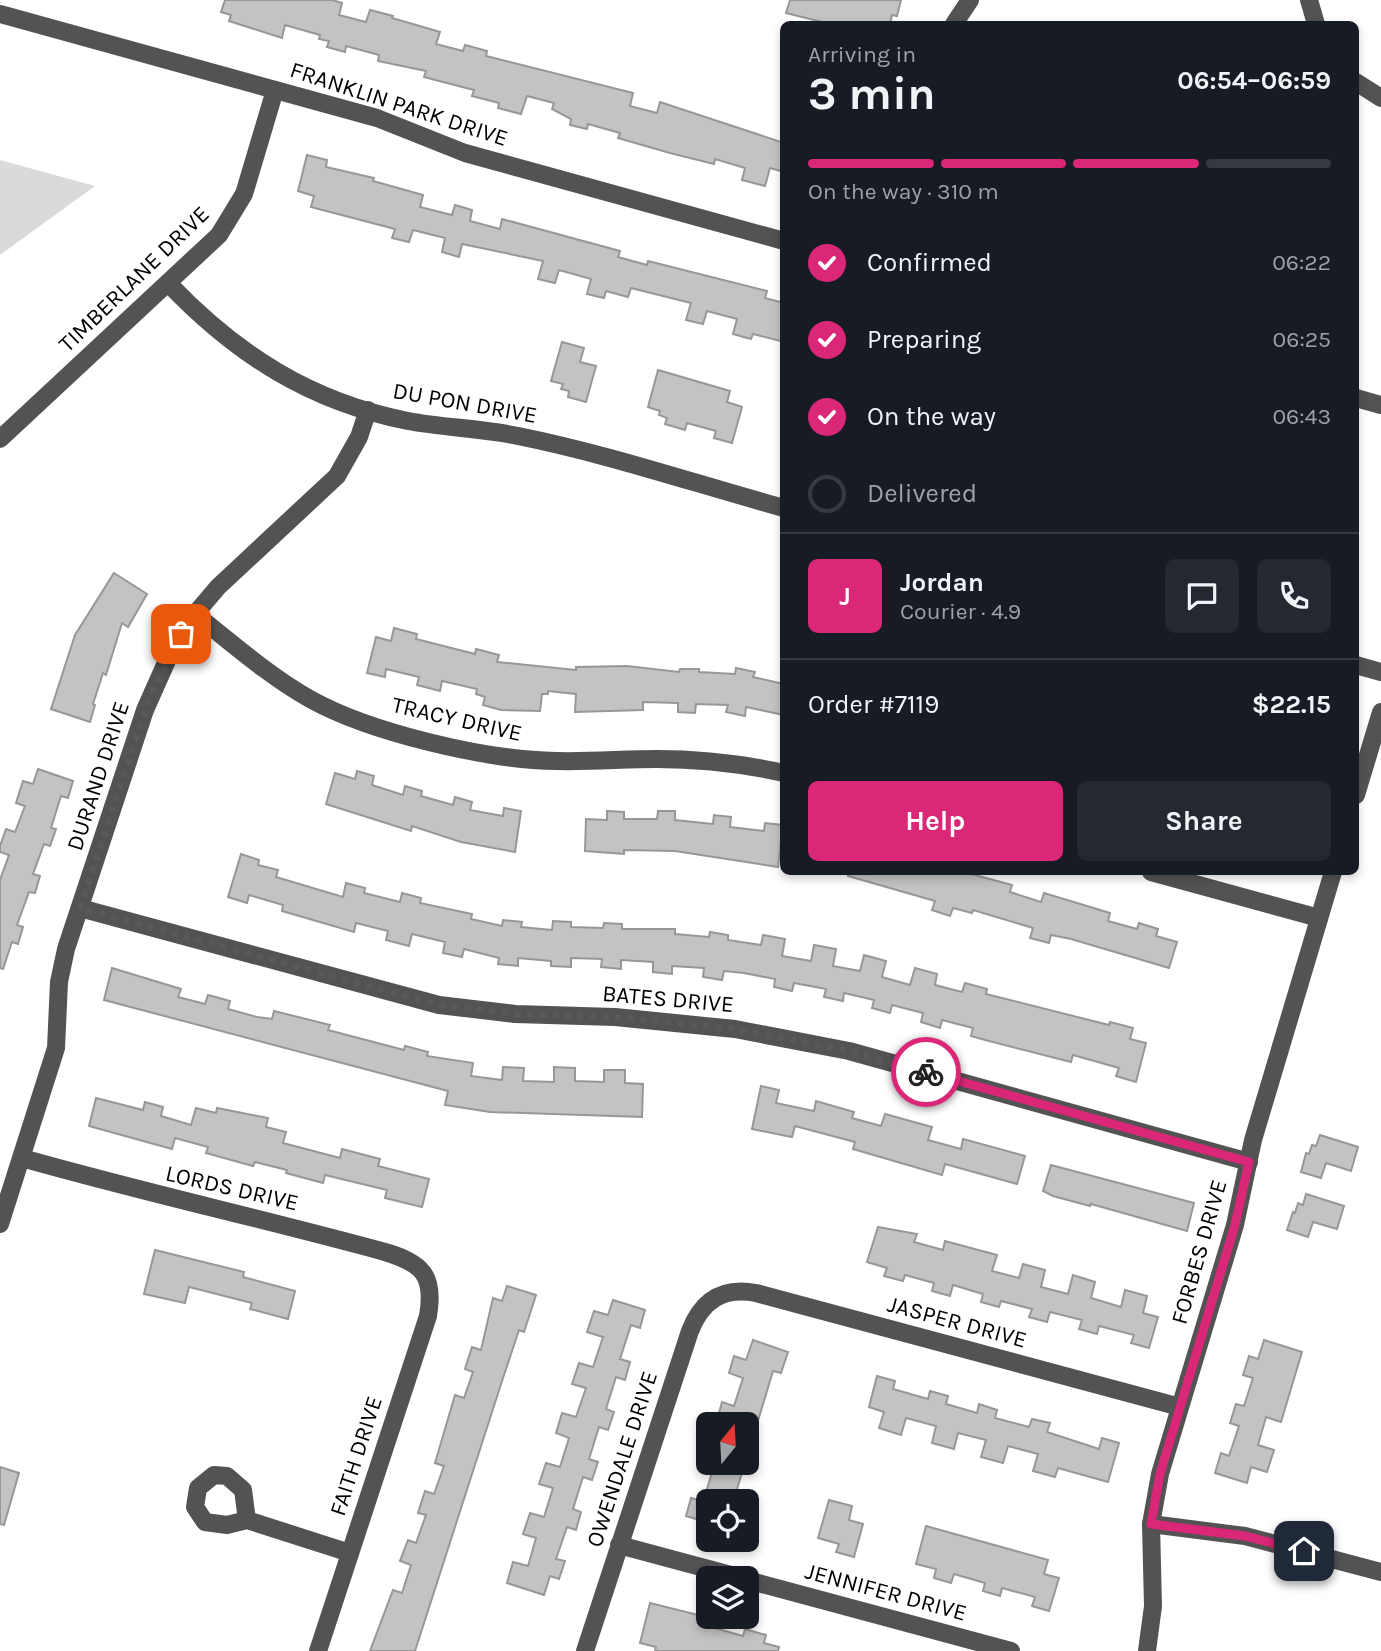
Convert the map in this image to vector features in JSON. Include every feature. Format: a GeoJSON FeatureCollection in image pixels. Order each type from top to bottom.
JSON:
{"type":"FeatureCollection","features":[{"type":"Feature","properties":{"kind":"street"},"geometry":{"type":"LineString","coordinates":[[956,21],[970,0]]}},
{"type":"Feature","properties":{"kind":"street"},"geometry":{"type":"LineString","coordinates":[[1309,0],[1315,21]]}},
{"type":"Feature","properties":{"kind":"street","name":"FRANKLIN PARK DRIVE"},"geometry":{"type":"LineString","coordinates":[[0,14],[377,118],[465,153],[780,240]]}},
{"type":"Feature","properties":{"kind":"street"},"geometry":{"type":"LineString","coordinates":[[1359,84],[1381,98]]}},
{"type":"Feature","properties":{"kind":"street","name":"TIMBERLANE DRIVE"},"geometry":{"type":"LineString","coordinates":[[0,439],[203,253],[233,216],[249,181],[275,90]]}},
{"type":"Feature","properties":{"kind":"street","name":"DU PON DRIVE"},"geometry":{"type":"LineString","coordinates":[[169,284],[224,338],[259,362],[296,382],[368,410],[408,421],[517,435],[780,507]]}},
{"type":"Feature","properties":{"kind":"street"},"geometry":{"type":"LineString","coordinates":[[1359,399],[1381,405]]}},
{"type":"Feature","properties":{"kind":"street","name":"DURAND DRIVE"},"geometry":{"type":"LineString","coordinates":[[0,1224],[57,1048],[59,982],[80,908],[155,683],[195,614],[236,569],[337,476],[348,460],[368,410]]}},
{"type":"Feature","properties":{"kind":"street","name":"TRACY DRIVE"},"geometry":{"type":"LineString","coordinates":[[195,614],[308,698],[337,713],[401,733],[481,754],[515,758],[556,761],[683,760],[780,772]]}},
{"type":"Feature","properties":{"kind":"street"},"geometry":{"type":"LineString","coordinates":[[1359,666],[1381,672]]}},
{"type":"Feature","properties":{"kind":"street"},"geometry":{"type":"LineString","coordinates":[[1359,785],[1381,712]]}},
{"type":"Feature","properties":{"kind":"street"},"geometry":{"type":"LineString","coordinates":[[1162,875],[1319,918]]}},
{"type":"Feature","properties":{"kind":"street","name":"FORBES DRIVE"},"geometry":{"type":"LineString","coordinates":[[1147,1651],[1153,1606],[1151,1524],[1160,1474],[1235,1225],[1249,1162],[1332,875]]}},
{"type":"Feature","properties":{"kind":"street","name":"BATES DRIVE"},"geometry":{"type":"LineString","coordinates":[[80,908],[439,1005],[515,1014],[615,1017],[735,1029],[849,1051],[1249,1162]]}},
{"type":"Feature","properties":{"kind":"street","name":"LORDS DRIVE"},"geometry":{"type":"LineString","coordinates":[[22,1158],[157,1196],[250,1215],[394,1255],[418,1266],[426,1275]]}},
{"type":"Feature","properties":{"kind":"street","name":"FAITH DRIVE"},"geometry":{"type":"LineString","coordinates":[[318,1651],[428,1316],[430,1288],[426,1275]]}},
{"type":"Feature","properties":{"kind":"street","name":"JASPER DRIVE"},"geometry":{"type":"LineString","coordinates":[[721,1294],[731,1291],[756,1293],[1180,1407]]}},
{"type":"Feature","properties":{"kind":"street","name":"OWENDALE DRIVE"},"geometry":{"type":"LineString","coordinates":[[585,1651],[695,1318],[703,1306],[721,1294]]}},
{"type":"Feature","properties":{"kind":"street"},"geometry":{"type":"LineString","coordinates":[[247,1520],[350,1553]]}},
{"type":"Feature","properties":{"kind":"street"},"geometry":{"type":"LineString","coordinates":[[1151,1524],[1245,1536],[1381,1572]]}},
{"type":"Feature","properties":{"kind":"street","name":"JENNIFER DRIVE"},"geometry":{"type":"LineString","coordinates":[[619,1545],[697,1566]]}},
{"type":"Feature","properties":{"kind":"street","name":"JENNIFER DRIVE"},"geometry":{"type":"LineString","coordinates":[[759,1583],[1011,1651]]}},
{"type":"Feature","properties":{"kind":"shaded area"},"geometry":{"type":"Polygon","coordinates":[[[0,160],[95,186],[0,255],[0,160]]]}},
{"type":"Feature","properties":{"kind":"building"},"geometry":{"type":"Polygon","coordinates":[[[225,0],[332,0],[342,3],[339,15],[366,22],[370,10],[393,16],[392,18],[440,32],[436,44],[463,51],[465,45],[487,51],[486,56],[633,93],[630,106],[657,113],[660,102],[780,142],[780,171],[770,168],[765,186],[742,180],[745,168],[715,159],[714,164],[670,153],[618,138],[620,133],[588,124],[587,129],[570,125],[571,119],[552,109],[554,103],[527,96],[521,114],[498,108],[499,103],[472,96],[474,90],[424,77],[426,71],[378,61],[379,55],[346,46],[345,52],[327,47],[329,41],[319,39],[320,35],[285,25],[282,38],[229,21],[231,15],[221,12],[225,0]]]}},
{"type":"Feature","properties":{"kind":"building"},"geometry":{"type":"Polygon","coordinates":[[[790,0],[901,0],[897,16],[892,15],[891,21],[818,21],[786,13],[790,0]]]}},
{"type":"Feature","properties":{"kind":"building"},"geometry":{"type":"Polygon","coordinates":[[[307,155],[327,160],[326,167],[374,178],[373,181],[423,195],[420,207],[452,215],[455,205],[472,210],[470,221],[500,229],[502,219],[620,251],[618,257],[647,265],[648,261],[767,291],[765,298],[780,302],[780,341],[753,334],[751,339],[733,334],[737,319],[707,311],[703,324],[686,320],[691,303],[631,288],[628,297],[606,291],[604,298],[587,294],[591,279],[559,270],[555,283],[538,279],[543,261],[462,244],[459,257],[442,252],[445,238],[413,230],[409,242],[392,238],[395,229],[311,207],[314,196],[298,191],[307,155]]]}},
{"type":"Feature","properties":{"kind":"building"},"geometry":{"type":"Polygon","coordinates":[[[562,342],[584,348],[580,362],[596,366],[586,402],[568,397],[569,391],[561,389],[563,384],[551,381],[562,342]]]}},
{"type":"Feature","properties":{"kind":"building"},"geometry":{"type":"Polygon","coordinates":[[[658,370],[730,391],[727,402],[742,407],[732,443],[714,438],[716,431],[687,423],[685,430],[665,424],[667,418],[659,415],[660,411],[648,407],[658,370]]]}},
{"type":"Feature","properties":{"kind":"building"},"geometry":{"type":"Polygon","coordinates":[[[114,573],[147,594],[128,627],[122,623],[106,675],[103,673],[90,722],[51,709],[75,635],[114,573]]]}},
{"type":"Feature","properties":{"kind":"building"},"geometry":{"type":"Polygon","coordinates":[[[394,628],[417,634],[416,639],[475,654],[476,649],[499,655],[497,662],[576,670],[576,667],[627,666],[679,672],[680,669],[699,669],[699,672],[735,674],[736,668],[755,672],[753,677],[780,683],[780,714],[746,707],[745,716],[726,712],[728,705],[696,704],[695,713],[678,712],[678,703],[643,702],[643,710],[575,712],[576,694],[548,691],[548,694],[542,694],[540,711],[501,710],[483,705],[485,697],[476,694],[477,689],[442,681],[440,691],[417,685],[419,677],[386,669],[385,677],[367,673],[376,637],[391,641],[394,628]]]}},
{"type":"Feature","properties":{"kind":"building"},"geometry":{"type":"Polygon","coordinates":[[[38,769],[73,781],[68,798],[61,796],[51,828],[56,829],[50,846],[44,844],[33,874],[40,876],[35,893],[29,892],[17,925],[23,927],[18,944],[12,942],[3,969],[0,968],[0,880],[9,855],[0,852],[0,846],[6,829],[15,832],[25,806],[16,803],[23,781],[33,784],[38,769]]]}},
{"type":"Feature","properties":{"kind":"building"},"geometry":{"type":"Polygon","coordinates":[[[357,771],[374,776],[372,785],[403,795],[405,786],[422,791],[421,796],[453,805],[455,797],[472,802],[470,810],[503,816],[504,808],[521,811],[515,852],[461,842],[412,826],[411,831],[326,804],[335,773],[355,779],[357,771]]]}},
{"type":"Feature","properties":{"kind":"building"},"geometry":{"type":"Polygon","coordinates":[[[607,811],[624,812],[624,819],[657,819],[658,811],[675,811],[675,820],[713,824],[714,815],[731,817],[730,827],[764,831],[765,823],[780,825],[778,867],[675,851],[624,850],[624,854],[585,851],[586,819],[607,820],[607,811]]]}},
{"type":"Feature","properties":{"kind":"building"},"geometry":{"type":"Polygon","coordinates":[[[241,854],[259,860],[258,865],[278,870],[276,877],[343,897],[346,883],[365,888],[364,893],[400,902],[402,893],[421,898],[420,903],[472,914],[471,919],[502,926],[503,920],[522,922],[521,927],[552,930],[553,921],[571,922],[571,927],[603,928],[604,923],[622,924],[622,929],[675,929],[675,934],[709,937],[710,932],[728,935],[728,940],[761,945],[763,935],[785,939],[782,956],[811,961],[814,945],[836,949],[833,966],[860,971],[864,955],[886,961],[882,977],[910,985],[915,968],[937,974],[935,985],[962,992],[965,983],[987,989],[986,994],[1109,1025],[1110,1022],[1133,1028],[1130,1039],[1146,1043],[1136,1082],[1116,1076],[1119,1068],[1073,1055],[1071,1062],[971,1036],[973,1028],[942,1020],[940,1028],[921,1022],[923,1013],[892,1005],[890,1013],[872,1008],[874,1000],[844,993],[843,1001],[824,997],[826,989],[794,983],[792,991],[774,987],[775,979],[744,973],[724,971],[722,980],[703,977],[704,968],[672,966],[672,974],[653,972],[653,962],[621,960],[621,969],[601,967],[602,959],[571,958],[571,967],[551,966],[551,961],[518,958],[518,966],[498,964],[499,958],[464,949],[462,957],[443,953],[445,942],[412,934],[409,946],[386,940],[388,931],[356,923],[354,932],[282,911],[283,905],[249,895],[247,903],[228,897],[241,854]]]}},
{"type":"Feature","properties":{"kind":"building"},"geometry":{"type":"Polygon","coordinates":[[[975,875],[1012,885],[1010,892],[1041,902],[1044,893],[1110,913],[1108,921],[1137,929],[1139,923],[1158,929],[1156,936],[1177,942],[1169,968],[1071,939],[1051,935],[1049,943],[1030,938],[1033,928],[973,910],[972,913],[953,908],[950,916],[932,910],[935,901],[848,876],[975,875]]]}},
{"type":"Feature","properties":{"kind":"building"},"geometry":{"type":"Polygon","coordinates":[[[112,968],[181,989],[178,997],[205,1004],[208,995],[230,1001],[228,1009],[257,1017],[272,1019],[274,1011],[330,1025],[328,1030],[404,1050],[405,1046],[428,1052],[427,1056],[473,1063],[471,1076],[502,1080],[503,1067],[524,1068],[523,1081],[554,1082],[554,1067],[575,1068],[575,1081],[604,1082],[604,1070],[625,1070],[625,1083],[643,1084],[642,1117],[490,1112],[445,1105],[448,1091],[104,1000],[112,968]]]}},
{"type":"Feature","properties":{"kind":"building"},"geometry":{"type":"Polygon","coordinates":[[[761,1086],[779,1090],[776,1103],[814,1111],[816,1101],[854,1112],[852,1118],[881,1126],[885,1114],[932,1127],[928,1140],[961,1149],[963,1139],[1025,1156],[1017,1184],[945,1164],[942,1175],[853,1149],[855,1142],[795,1126],[792,1137],[752,1129],[761,1086]]]}},
{"type":"Feature","properties":{"kind":"building"},"geometry":{"type":"Polygon","coordinates":[[[96,1098],[143,1110],[145,1102],[163,1107],[161,1116],[191,1125],[196,1108],[216,1113],[217,1108],[268,1118],[266,1127],[286,1132],[283,1143],[340,1158],[342,1149],[380,1159],[378,1166],[429,1179],[422,1207],[385,1198],[387,1190],[325,1175],[323,1183],[255,1162],[253,1166],[206,1153],[208,1147],[175,1138],[172,1149],[89,1126],[96,1098]]]}},
{"type":"Feature","properties":{"kind":"building"},"geometry":{"type":"Polygon","coordinates":[[[1320,1135],[1358,1147],[1351,1171],[1326,1163],[1321,1178],[1301,1172],[1306,1153],[1309,1154],[1312,1145],[1316,1146],[1320,1135]]]}},
{"type":"Feature","properties":{"kind":"building"},"geometry":{"type":"Polygon","coordinates":[[[1051,1165],[1194,1203],[1187,1231],[1053,1196],[1043,1191],[1051,1165]]]}},
{"type":"Feature","properties":{"kind":"building"},"geometry":{"type":"Polygon","coordinates":[[[1306,1194],[1344,1206],[1337,1229],[1313,1222],[1308,1237],[1287,1230],[1293,1212],[1295,1213],[1298,1203],[1303,1205],[1306,1194]]]}},
{"type":"Feature","properties":{"kind":"building"},"geometry":{"type":"Polygon","coordinates":[[[878,1227],[917,1234],[914,1242],[943,1250],[945,1241],[997,1255],[992,1271],[1019,1278],[1023,1264],[1045,1270],[1041,1287],[1068,1294],[1073,1275],[1095,1282],[1091,1298],[1121,1307],[1125,1290],[1147,1296],[1143,1313],[1158,1317],[1149,1348],[1131,1343],[1134,1335],[1099,1326],[1097,1334],[1079,1329],[1082,1320],[1050,1312],[1047,1322],[1029,1317],[1032,1309],[1001,1301],[999,1307],[981,1302],[983,1294],[953,1285],[950,1296],[932,1291],[934,1283],[905,1275],[903,1281],[884,1276],[887,1268],[867,1262],[878,1227]]]}},
{"type":"Feature","properties":{"kind":"building"},"geometry":{"type":"Polygon","coordinates":[[[155,1250],[244,1272],[243,1277],[295,1291],[288,1319],[250,1309],[252,1303],[189,1287],[185,1303],[144,1294],[155,1250]]]}},
{"type":"Feature","properties":{"kind":"building"},"geometry":{"type":"Polygon","coordinates":[[[507,1286],[536,1295],[524,1332],[519,1330],[415,1651],[370,1651],[393,1590],[402,1593],[411,1565],[400,1561],[408,1540],[416,1543],[426,1515],[418,1513],[425,1491],[434,1494],[444,1466],[435,1463],[455,1395],[464,1398],[473,1372],[465,1369],[472,1347],[481,1350],[493,1298],[502,1301],[507,1286]]]}},
{"type":"Feature","properties":{"kind":"building"},"geometry":{"type":"Polygon","coordinates":[[[613,1300],[645,1310],[640,1328],[631,1325],[620,1359],[630,1362],[625,1380],[616,1377],[606,1409],[614,1412],[608,1430],[599,1427],[589,1459],[598,1462],[592,1480],[583,1477],[573,1509],[581,1512],[576,1530],[567,1527],[556,1559],[565,1561],[559,1579],[550,1576],[544,1595],[507,1583],[513,1562],[528,1566],[536,1538],[523,1534],[530,1513],[544,1517],[553,1488],[539,1484],[546,1463],[560,1467],[569,1438],[556,1433],[562,1413],[576,1417],[586,1388],[572,1384],[579,1363],[593,1367],[603,1337],[587,1332],[594,1311],[608,1315],[613,1300]]]}},
{"type":"Feature","properties":{"kind":"building"},"geometry":{"type":"Polygon","coordinates":[[[753,1340],[788,1352],[781,1373],[773,1371],[760,1414],[719,1412],[722,1402],[734,1406],[743,1378],[729,1373],[734,1356],[746,1360],[753,1340]]]}},
{"type":"Feature","properties":{"kind":"building"},"geometry":{"type":"Polygon","coordinates":[[[1264,1340],[1302,1352],[1281,1422],[1266,1417],[1258,1445],[1274,1450],[1267,1472],[1251,1467],[1247,1483],[1215,1473],[1221,1453],[1229,1456],[1239,1426],[1230,1423],[1236,1404],[1244,1406],[1253,1378],[1243,1375],[1249,1356],[1258,1359],[1264,1340]]]}},
{"type":"Feature","properties":{"kind":"building"},"geometry":{"type":"Polygon","coordinates":[[[877,1376],[895,1381],[893,1389],[928,1399],[930,1391],[948,1396],[946,1404],[977,1413],[979,1404],[997,1410],[995,1418],[1029,1427],[1032,1419],[1050,1423],[1047,1432],[1099,1449],[1102,1438],[1119,1443],[1108,1482],[1058,1468],[1055,1477],[1033,1471],[1038,1454],[1008,1446],[1003,1463],[981,1457],[986,1440],[958,1433],[954,1449],[932,1443],[936,1426],[906,1418],[901,1435],[879,1428],[884,1412],[869,1407],[877,1376]]]}},
{"type":"Feature","properties":{"kind":"building"},"geometry":{"type":"Polygon","coordinates":[[[0,1467],[19,1473],[4,1525],[0,1524],[0,1467]]]}},
{"type":"Feature","properties":{"kind":"building"},"geometry":{"type":"Polygon","coordinates":[[[711,1475],[741,1475],[737,1489],[707,1489],[711,1475]]]}},
{"type":"Feature","properties":{"kind":"building"},"geometry":{"type":"Polygon","coordinates":[[[691,1498],[696,1499],[696,1519],[686,1516],[691,1498]]]}},
{"type":"Feature","properties":{"kind":"building"},"geometry":{"type":"Polygon","coordinates":[[[829,1500],[852,1506],[849,1520],[863,1524],[854,1557],[836,1552],[839,1544],[818,1538],[829,1500]]]}},
{"type":"Feature","properties":{"kind":"building"},"geometry":{"type":"Polygon","coordinates":[[[926,1526],[1048,1560],[1044,1574],[1059,1578],[1049,1611],[1032,1606],[1035,1597],[1002,1588],[1000,1596],[983,1591],[985,1583],[954,1574],[951,1583],[934,1578],[936,1569],[916,1564],[926,1526]]]}},
{"type":"Feature","properties":{"kind":"building"},"geometry":{"type":"Polygon","coordinates":[[[650,1603],[696,1614],[696,1629],[718,1629],[743,1636],[745,1629],[766,1635],[764,1643],[779,1647],[778,1651],[655,1651],[656,1647],[640,1643],[650,1603]]]}},
{"type":"Feature","properties":{"kind":"way so far"},"geometry":{"type":"LineString","coordinates":[[181,634],[162,667],[150,697],[80,908],[439,1005],[515,1014],[615,1017],[735,1029],[849,1051],[926,1072]]}},
{"type":"Feature","properties":{"kind":"route"},"geometry":{"type":"LineString","coordinates":[[926,1072],[1249,1162],[1235,1225],[1160,1474],[1151,1524],[1245,1536],[1304,1551]]}}]}
